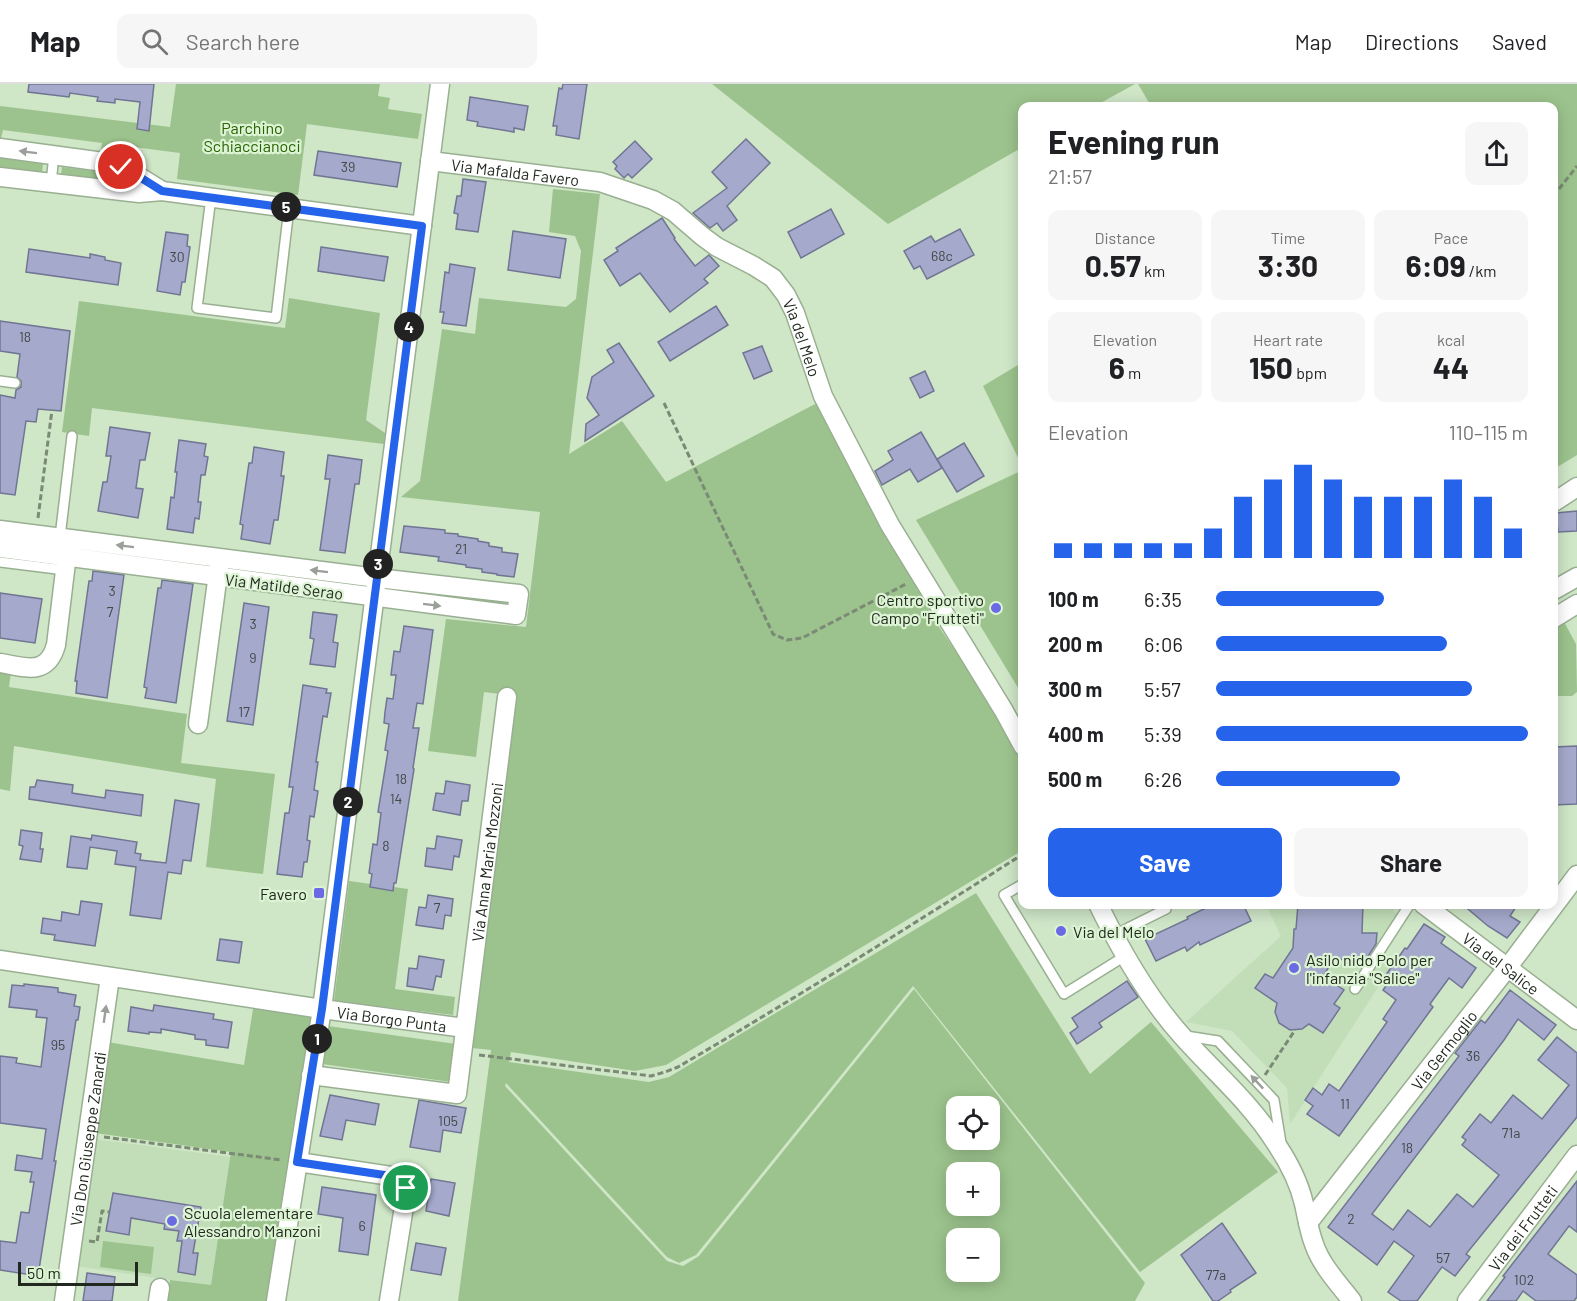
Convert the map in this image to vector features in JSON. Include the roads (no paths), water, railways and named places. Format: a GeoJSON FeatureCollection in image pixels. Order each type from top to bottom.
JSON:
{"type":"FeatureCollection","features":[{"type":"Feature","properties":{"kind":"street","name":"Via Mafalda Favero"},"geometry":{"type":"LineString","coordinates":[[276,1301],[322,1009],[440,84]]}},
{"type":"Feature","properties":{"kind":"street"},"geometry":{"type":"LineString","coordinates":[[0,148],[111,163],[130,171],[162,191]]}},
{"type":"Feature","properties":{"kind":"street","name":"Via Mafalda Favero"},"geometry":{"type":"LineString","coordinates":[[430,161],[600,182]]}},
{"type":"Feature","properties":{"kind":"street"},"geometry":{"type":"LineString","coordinates":[[0,177],[139,193],[162,191],[422,226]]}},
{"type":"Feature","properties":{"kind":"street","name":"Via del Melo"},"geometry":{"type":"LineString","coordinates":[[600,182],[625,189],[673,211],[717,247],[773,278],[786,295],[795,314],[823,396],[890,525],[1018,737]]}},
{"type":"Feature","properties":{"kind":"street"},"geometry":{"type":"LineString","coordinates":[[1558,499],[1577,487]]}},
{"type":"Feature","properties":{"kind":"street","name":"Via Matilde Serao"},"geometry":{"type":"LineString","coordinates":[[0,530],[519,594],[516,615],[217,577],[66,564],[0,548]]}},
{"type":"Feature","properties":{"kind":"street"},"geometry":{"type":"LineString","coordinates":[[0,663],[37,668],[52,657],[56,645],[66,564],[64,538]]}},
{"type":"Feature","properties":{"kind":"street"},"geometry":{"type":"LineString","coordinates":[[198,724],[220,558]]}},
{"type":"Feature","properties":{"kind":"street"},"geometry":{"type":"LineString","coordinates":[[1558,588],[1576,581]]}},
{"type":"Feature","properties":{"kind":"street"},"geometry":{"type":"LineString","coordinates":[[1558,616],[1577,604]]}},
{"type":"Feature","properties":{"kind":"street","name":"Via Anna Maria Mozzoni"},"geometry":{"type":"LineString","coordinates":[[465,1028],[507,697]]}},
{"type":"Feature","properties":{"kind":"street","name":"Via Germoglio"},"geometry":{"type":"LineString","coordinates":[[1558,900],[1577,875]]}},
{"type":"Feature","properties":{"kind":"street"},"geometry":{"type":"LineString","coordinates":[[1101,909],[1140,981],[1181,1035],[1256,1114],[1283,1154],[1297,1182],[1314,1245],[1322,1261],[1352,1301]]}},
{"type":"Feature","properties":{"kind":"street","name":"Via del Salice"},"geometry":{"type":"LineString","coordinates":[[1431,909],[1577,1020]]}},
{"type":"Feature","properties":{"kind":"street","name":"Via Germoglio"},"geometry":{"type":"LineString","coordinates":[[1308,1223],[1552,909]]}},
{"type":"Feature","properties":{"kind":"street","name":"Via Borgo Punta"},"geometry":{"type":"LineString","coordinates":[[0,960],[322,1009],[465,1028],[457,1094],[311,1075]]}},
{"type":"Feature","properties":{"kind":"street","name":"Via Don Giuseppe Zanardi"},"geometry":{"type":"LineString","coordinates":[[64,1301],[110,976]]}},
{"type":"Feature","properties":{"kind":"street","name":"Via dei Frutteti"},"geometry":{"type":"LineString","coordinates":[[1467,1301],[1577,1155]]}},
{"type":"Feature","properties":{"kind":"street"},"geometry":{"type":"LineString","coordinates":[[297,1162],[391,1176],[401,1180],[404,1184],[406,1194],[390,1301]]}},
{"type":"Feature","properties":{"kind":"lane"},"geometry":{"type":"LineString","coordinates":[[51,183],[54,155]]}},
{"type":"Feature","properties":{"kind":"lane"},"geometry":{"type":"LineString","coordinates":[[211,197],[197,308],[276,318],[289,208]]}},
{"type":"Feature","properties":{"kind":"lane"},"geometry":{"type":"LineString","coordinates":[[0,381],[15,383]]}},
{"type":"Feature","properties":{"kind":"lane"},"geometry":{"type":"LineString","coordinates":[[64,538],[72,436]]}},
{"type":"Feature","properties":{"kind":"lane","name":"Via Matilde Serao"},"geometry":{"type":"LineString","coordinates":[[0,562],[66,564]]}},
{"type":"Feature","properties":{"kind":"lane"},"geometry":{"type":"LineString","coordinates":[[1018,887],[1004,895],[1064,994],[1125,956]]}},
{"type":"Feature","properties":{"kind":"lane"},"geometry":{"type":"LineString","coordinates":[[1114,935],[1166,909]]}},
{"type":"Feature","properties":{"kind":"lane"},"geometry":{"type":"LineString","coordinates":[[1355,989],[1407,909]]}},
{"type":"Feature","properties":{"kind":"lane"},"geometry":{"type":"LineString","coordinates":[[1181,1035],[1218,1041],[1274,1100],[1283,1154]]}},
{"type":"Feature","properties":{"kind":"place","name":"Centro sportivo Campo \"Frutteti\""},"geometry":{"type":"Point","coordinates":[996,608]}},
{"type":"Feature","properties":{"kind":"place","name":"Favero"},"geometry":{"type":"Point","coordinates":[319,893]}},
{"type":"Feature","properties":{"kind":"place","name":"Via del Melo"},"geometry":{"type":"Point","coordinates":[1061,931]}},
{"type":"Feature","properties":{"kind":"place","name":"Asilo nido Polo per l'infanzia \"Salice\""},"geometry":{"type":"Point","coordinates":[1294,968]}},
{"type":"Feature","properties":{"kind":"place","name":"Scuola elementare Alessandro Manzoni"},"geometry":{"type":"Point","coordinates":[172,1221]}},
{"type":"Feature","properties":{"kind":"park label","name":"Parchino Schiaccianoci"},"geometry":{"type":"Point","coordinates":[252,136]}}]}
